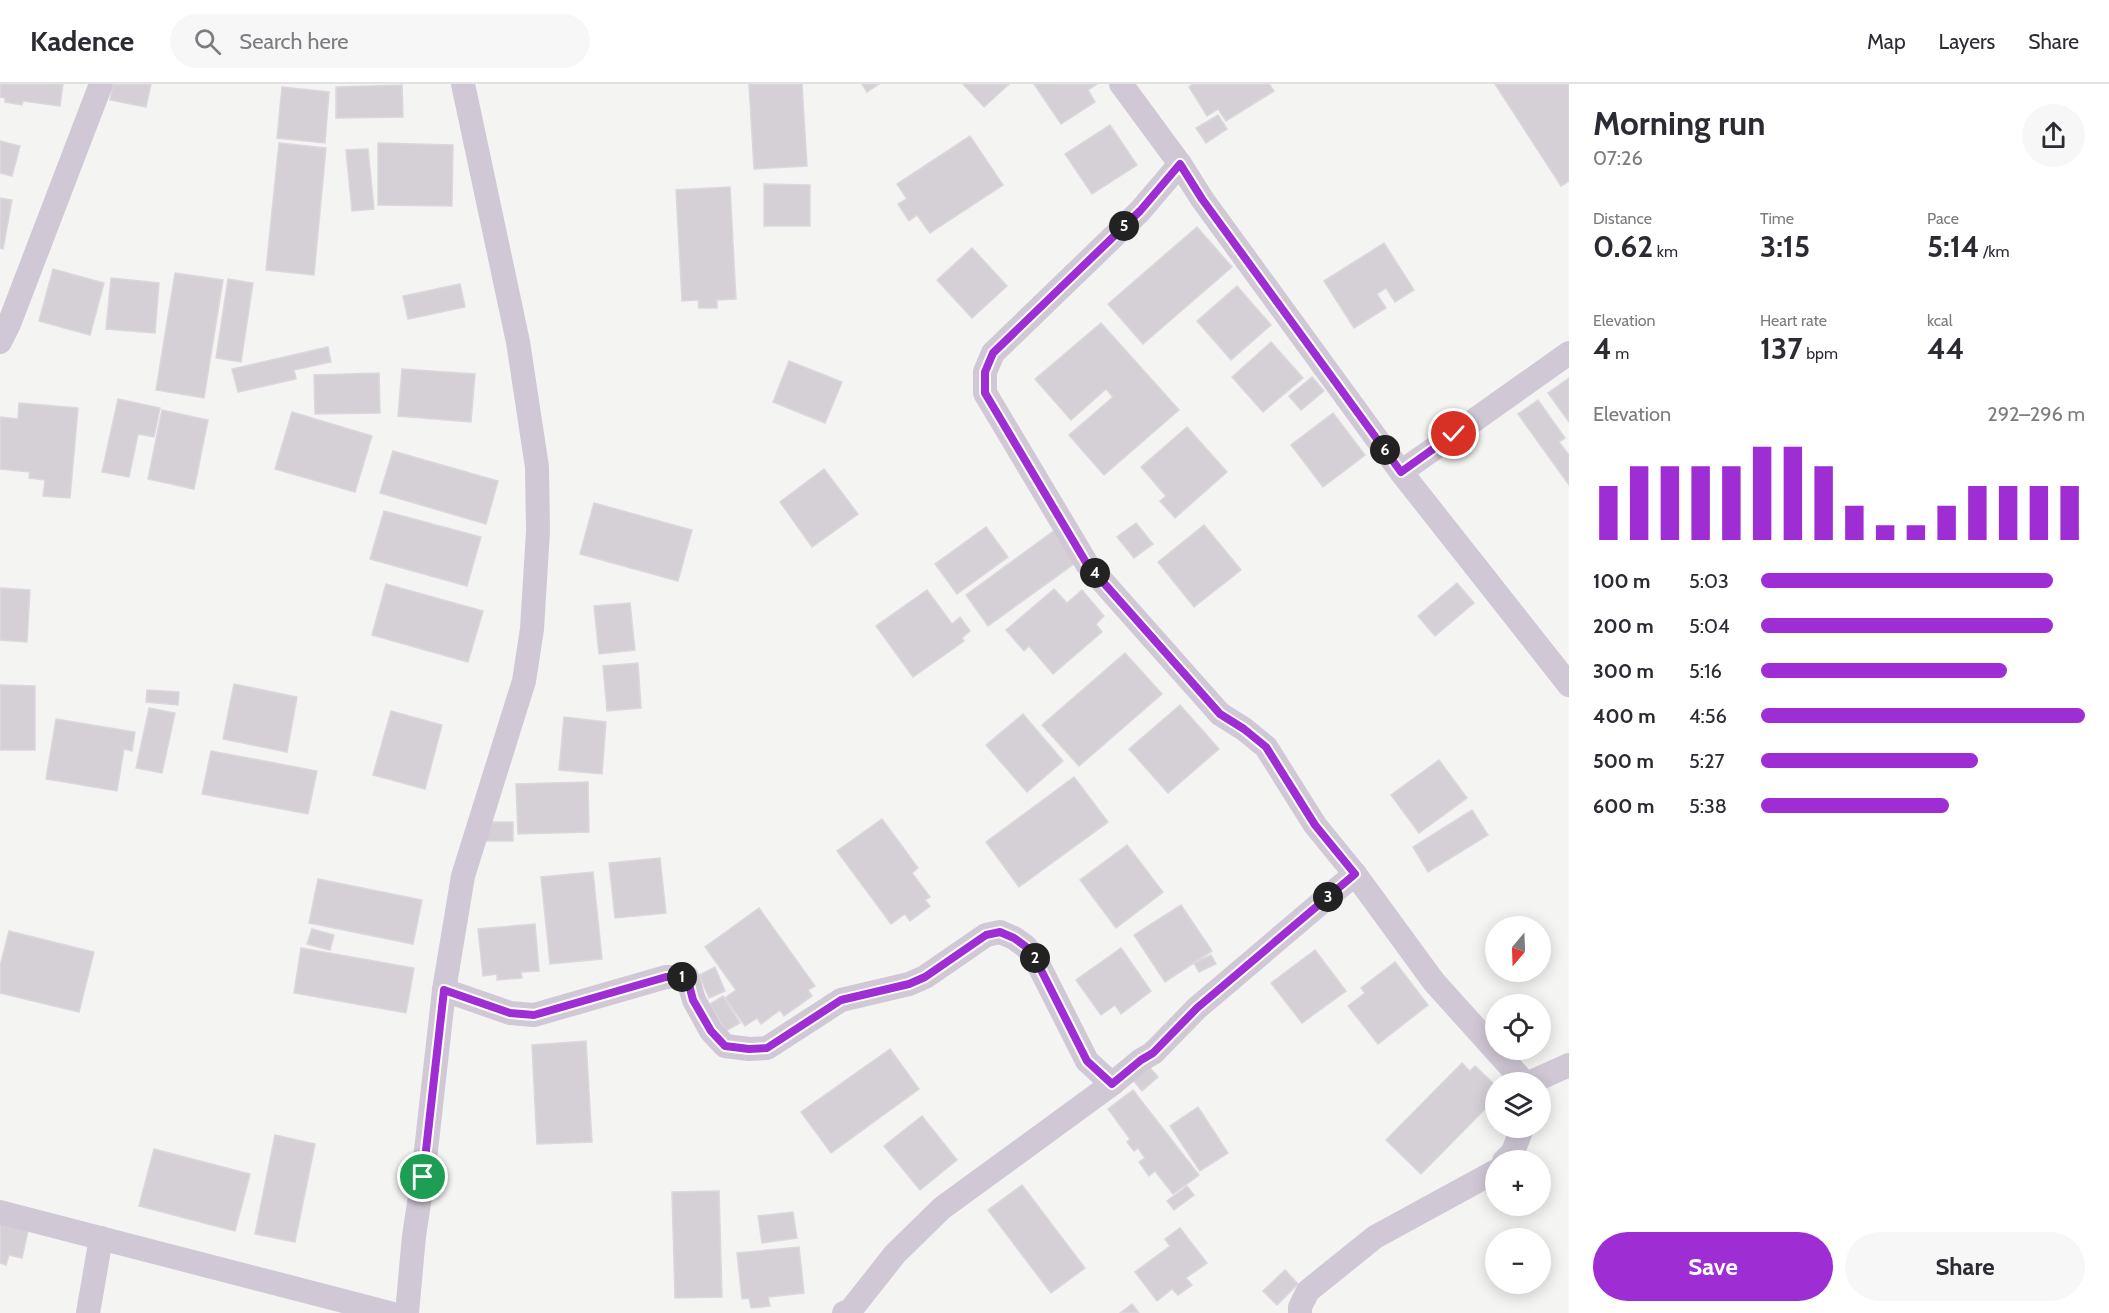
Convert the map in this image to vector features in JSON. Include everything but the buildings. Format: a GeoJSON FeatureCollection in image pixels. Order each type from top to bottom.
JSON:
{"type":"FeatureCollection","features":[{"type":"Feature","properties":{"kind":"street"},"geometry":{"type":"LineString","coordinates":[[0,342],[13,314],[101,84]]}},
{"type":"Feature","properties":{"kind":"street"},"geometry":{"type":"LineString","coordinates":[[407,1313],[414,1236],[444,990],[463,876],[524,681],[532,629],[538,531],[537,467],[518,342],[463,84]]}},
{"type":"Feature","properties":{"kind":"street"},"geometry":{"type":"LineString","coordinates":[[1121,84],[1401,472],[1569,685]]}},
{"type":"Feature","properties":{"kind":"street"},"geometry":{"type":"LineString","coordinates":[[1180,164],[1140,211],[993,353],[985,372],[985,393],[1087,564],[1220,714],[1244,729],[1266,747],[1315,825],[1355,874],[1434,982],[1517,1072]]}},
{"type":"Feature","properties":{"kind":"street"},"geometry":{"type":"LineString","coordinates":[[1401,472],[1569,353]]}},
{"type":"Feature","properties":{"kind":"street"},"geometry":{"type":"LineString","coordinates":[[844,1313],[850,1311],[895,1254],[942,1208],[1153,1053],[1197,1008],[1355,874]]}},
{"type":"Feature","properties":{"kind":"street"},"geometry":{"type":"LineString","coordinates":[[444,990],[510,1013],[534,1015],[666,977],[687,977],[693,1000],[711,1031],[725,1046],[749,1049],[767,1048],[841,1000],[909,984],[925,977],[986,935],[1000,932],[1020,942],[1034,956],[1087,1061],[1112,1084]]}},
{"type":"Feature","properties":{"kind":"street"},"geometry":{"type":"LineString","coordinates":[[1551,1073],[1569,1065]]}},
{"type":"Feature","properties":{"kind":"street"},"geometry":{"type":"LineString","coordinates":[[1300,1313],[1299,1307],[1308,1291],[1375,1237],[1485,1177]]}},
{"type":"Feature","properties":{"kind":"street"},"geometry":{"type":"LineString","coordinates":[[0,1212],[390,1313]]}},
{"type":"Feature","properties":{"kind":"street"},"geometry":{"type":"LineString","coordinates":[[88,1313],[101,1238]]}},
{"type":"Feature","properties":{"kind":"route"},"geometry":{"type":"LineString","coordinates":[[423,1177],[444,990],[510,1013],[534,1015],[666,977],[687,977],[693,1000],[711,1031],[725,1046],[749,1049],[767,1048],[841,1000],[909,984],[925,977],[986,935],[1000,932],[1014,938],[1034,956],[1087,1061],[1112,1084],[1153,1053],[1197,1008],[1355,874],[1315,825],[1266,747],[1244,729],[1220,714],[1087,564],[985,393],[985,372],[993,353],[1140,211],[1180,164],[1202,199],[1401,472],[1454,434]]}}]}
